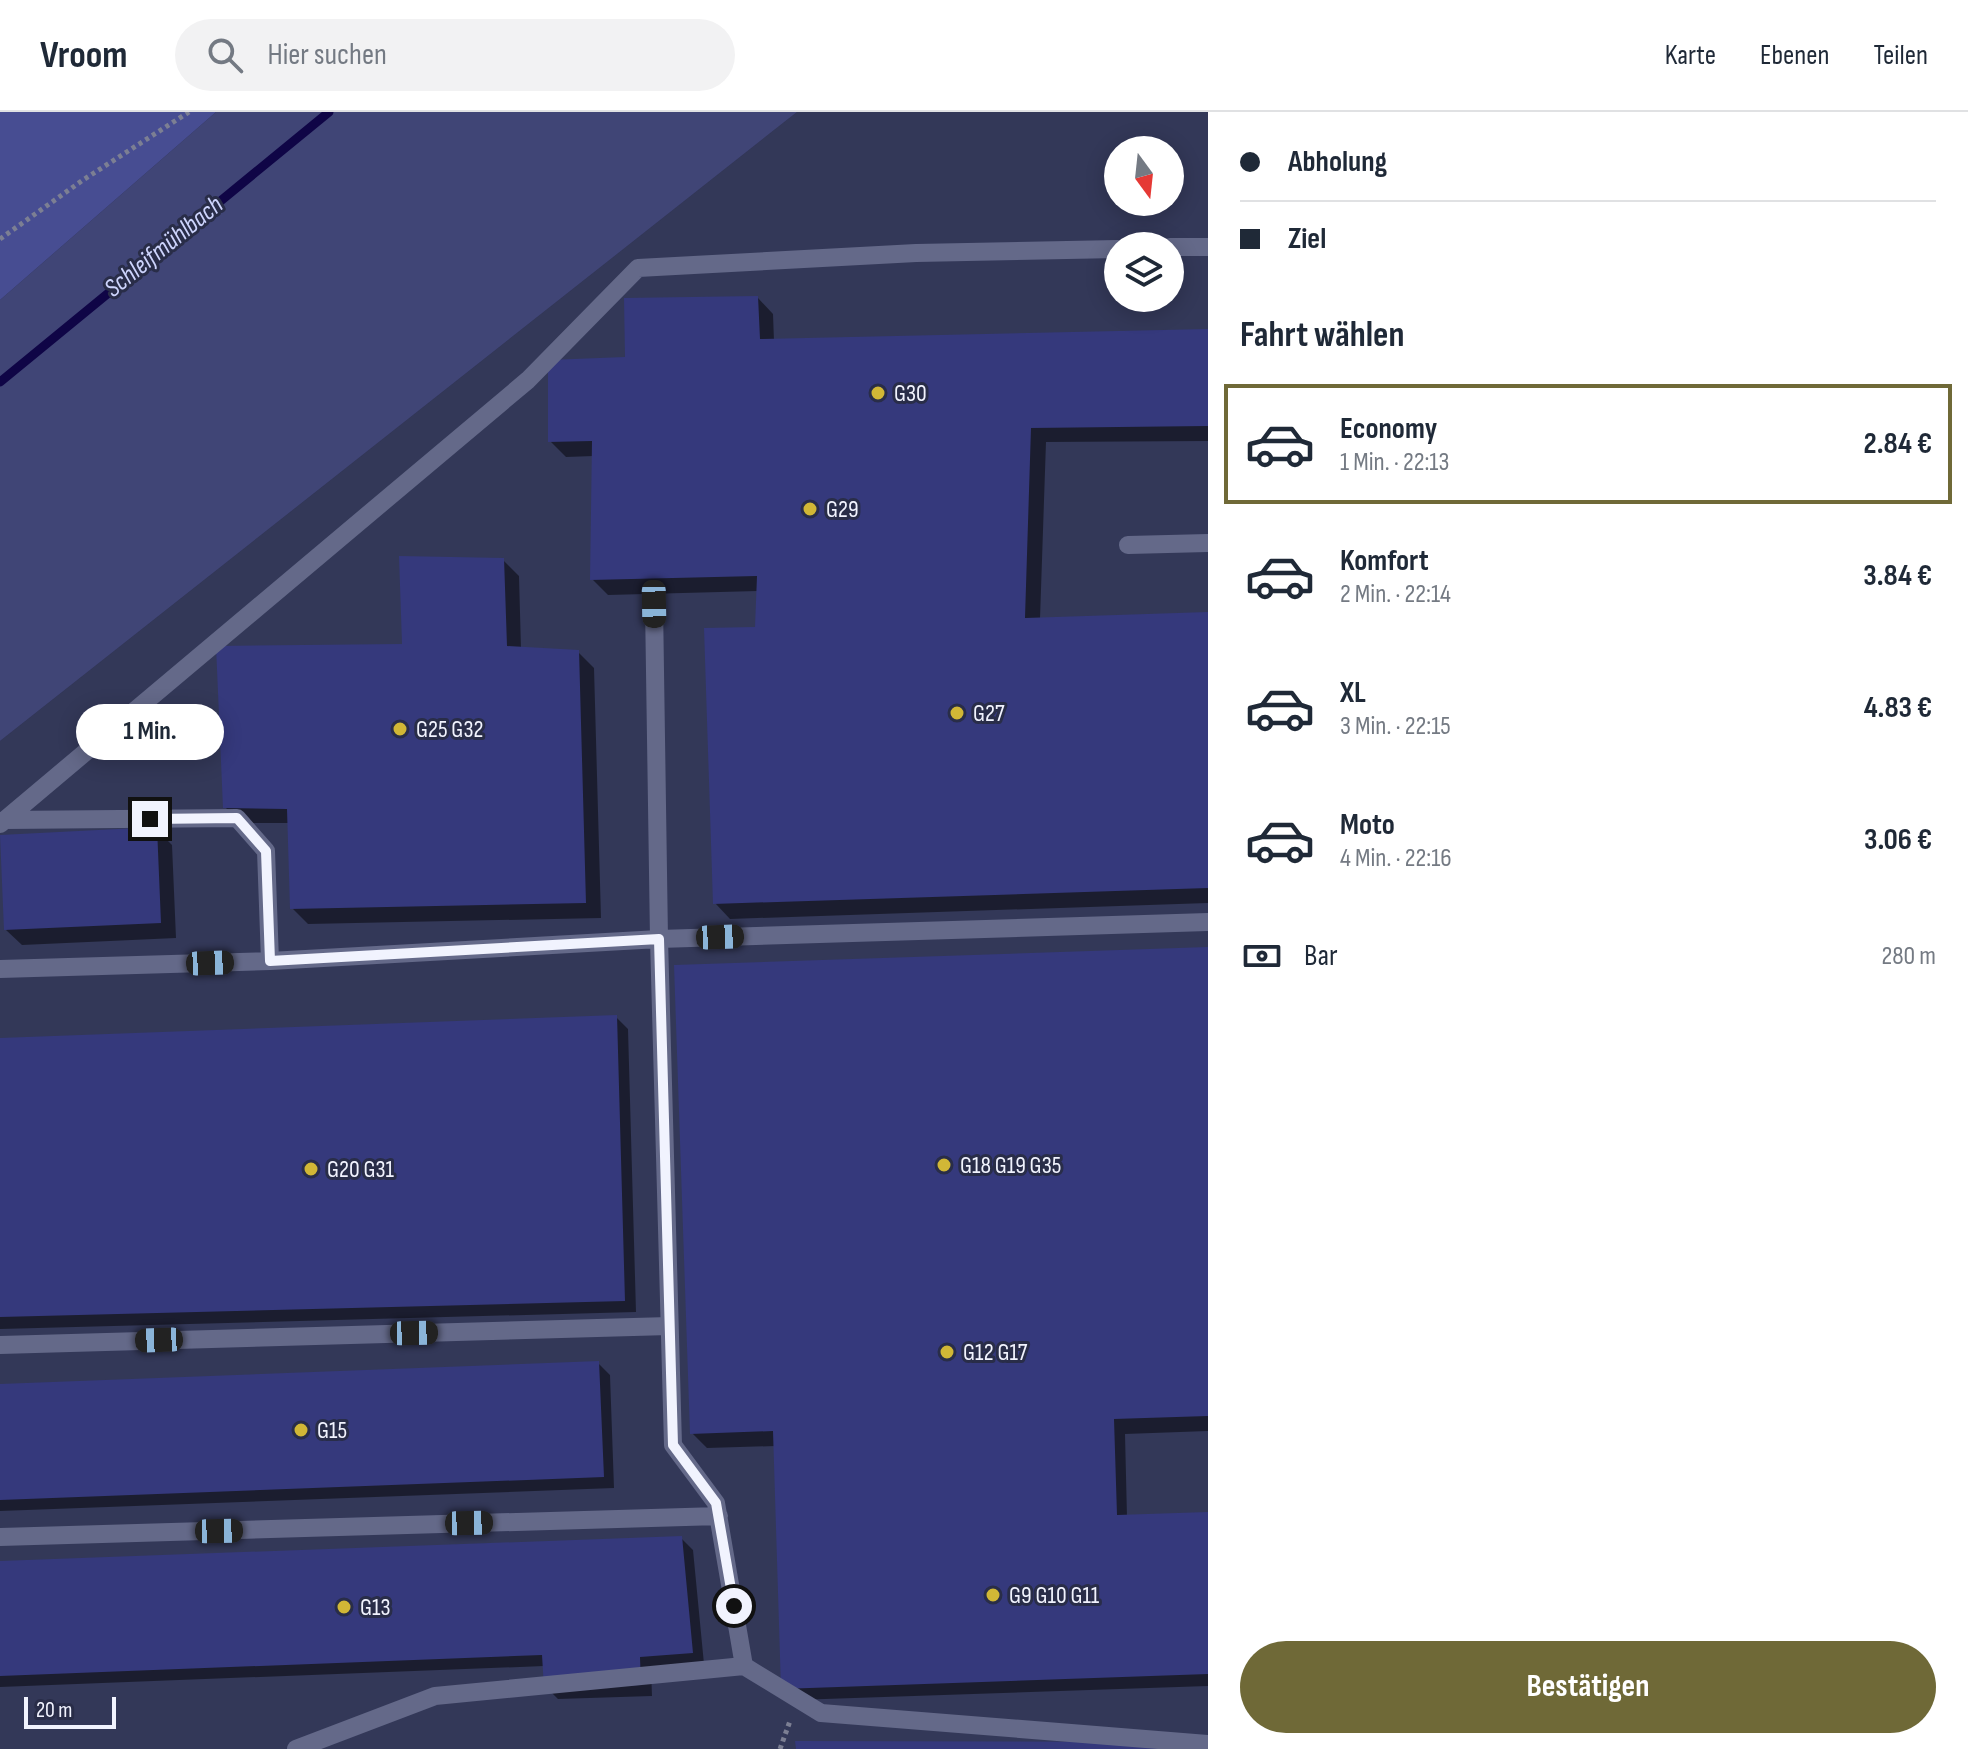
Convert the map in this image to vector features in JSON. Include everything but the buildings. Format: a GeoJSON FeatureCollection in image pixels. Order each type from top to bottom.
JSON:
{"type":"FeatureCollection","features":[{"type":"Feature","properties":{"kind":"lane"},"geometry":{"type":"LineString","coordinates":[[1184,247],[1208,247]]}},
{"type":"Feature","properties":{"kind":"lane"},"geometry":{"type":"LineString","coordinates":[[2,822],[528,380],[638,268],[916,253],[1104,249]]}},
{"type":"Feature","properties":{"kind":"lane"},"geometry":{"type":"LineString","coordinates":[[1128,545],[1208,543]]}},
{"type":"Feature","properties":{"kind":"lane"},"geometry":{"type":"LineString","coordinates":[[654,604],[659,939],[673,1445],[716,1503],[744,1666]]}},
{"type":"Feature","properties":{"kind":"lane"},"geometry":{"type":"LineString","coordinates":[[2,822],[237,818],[266,851],[270,961]]}},
{"type":"Feature","properties":{"kind":"lane"},"geometry":{"type":"LineString","coordinates":[[0,969],[270,961],[659,939],[1208,922]]}},
{"type":"Feature","properties":{"kind":"lane"},"geometry":{"type":"LineString","coordinates":[[0,1345],[669,1326]]}},
{"type":"Feature","properties":{"kind":"lane"},"geometry":{"type":"LineString","coordinates":[[0,1537],[719,1516]]}},
{"type":"Feature","properties":{"kind":"lane"},"geometry":{"type":"LineString","coordinates":[[296,1749],[435,1696],[744,1666],[798,1702],[821,1713],[1208,1744]]}},
{"type":"Feature","properties":{"kind":"path"},"geometry":{"type":"LineString","coordinates":[[0,239],[83,180],[189,112]]}},
{"type":"Feature","properties":{"kind":"shaded area"},"geometry":{"type":"Polygon","coordinates":[[[0,112],[216,112],[0,300],[0,112]]]}},
{"type":"Feature","properties":{"kind":"shaded area"},"geometry":{"type":"Polygon","coordinates":[[[216,112],[797,112],[0,741],[0,300],[216,112]]]}},
{"type":"Feature","properties":{"kind":"shaded area"},"geometry":{"type":"Polygon","coordinates":[[[797,112],[1208,112],[1208,1749],[0,1749],[0,741],[797,112]]]}},
{"type":"Feature","properties":{"kind":"waterway","name":"Schleifmühlbach"},"geometry":{"type":"LineString","coordinates":[[0,382],[329,112]]}},
{"type":"Feature","properties":{"kind":"place","name":"G30"},"geometry":{"type":"Point","coordinates":[878,393]}},
{"type":"Feature","properties":{"kind":"place","name":"G29"},"geometry":{"type":"Point","coordinates":[810,509]}},
{"type":"Feature","properties":{"kind":"place","name":"G27"},"geometry":{"type":"Point","coordinates":[957,713]}},
{"type":"Feature","properties":{"kind":"place","name":"G25 G32"},"geometry":{"type":"Point","coordinates":[400,729]}},
{"type":"Feature","properties":{"kind":"place","name":"G18 G19 G35"},"geometry":{"type":"Point","coordinates":[944,1165]}},
{"type":"Feature","properties":{"kind":"place","name":"G20 G31"},"geometry":{"type":"Point","coordinates":[311,1169]}},
{"type":"Feature","properties":{"kind":"place","name":"G12 G17"},"geometry":{"type":"Point","coordinates":[947,1352]}},
{"type":"Feature","properties":{"kind":"place","name":"G15"},"geometry":{"type":"Point","coordinates":[301,1430]}},
{"type":"Feature","properties":{"kind":"place","name":"G9 G10 G11"},"geometry":{"type":"Point","coordinates":[993,1595]}},
{"type":"Feature","properties":{"kind":"place","name":"G13"},"geometry":{"type":"Point","coordinates":[344,1607]}},
{"type":"Feature","properties":{"kind":"route"},"geometry":{"type":"LineString","coordinates":[[150,819],[237,818],[266,851],[270,961],[659,939],[673,1445],[716,1503],[734,1606]]}}]}
